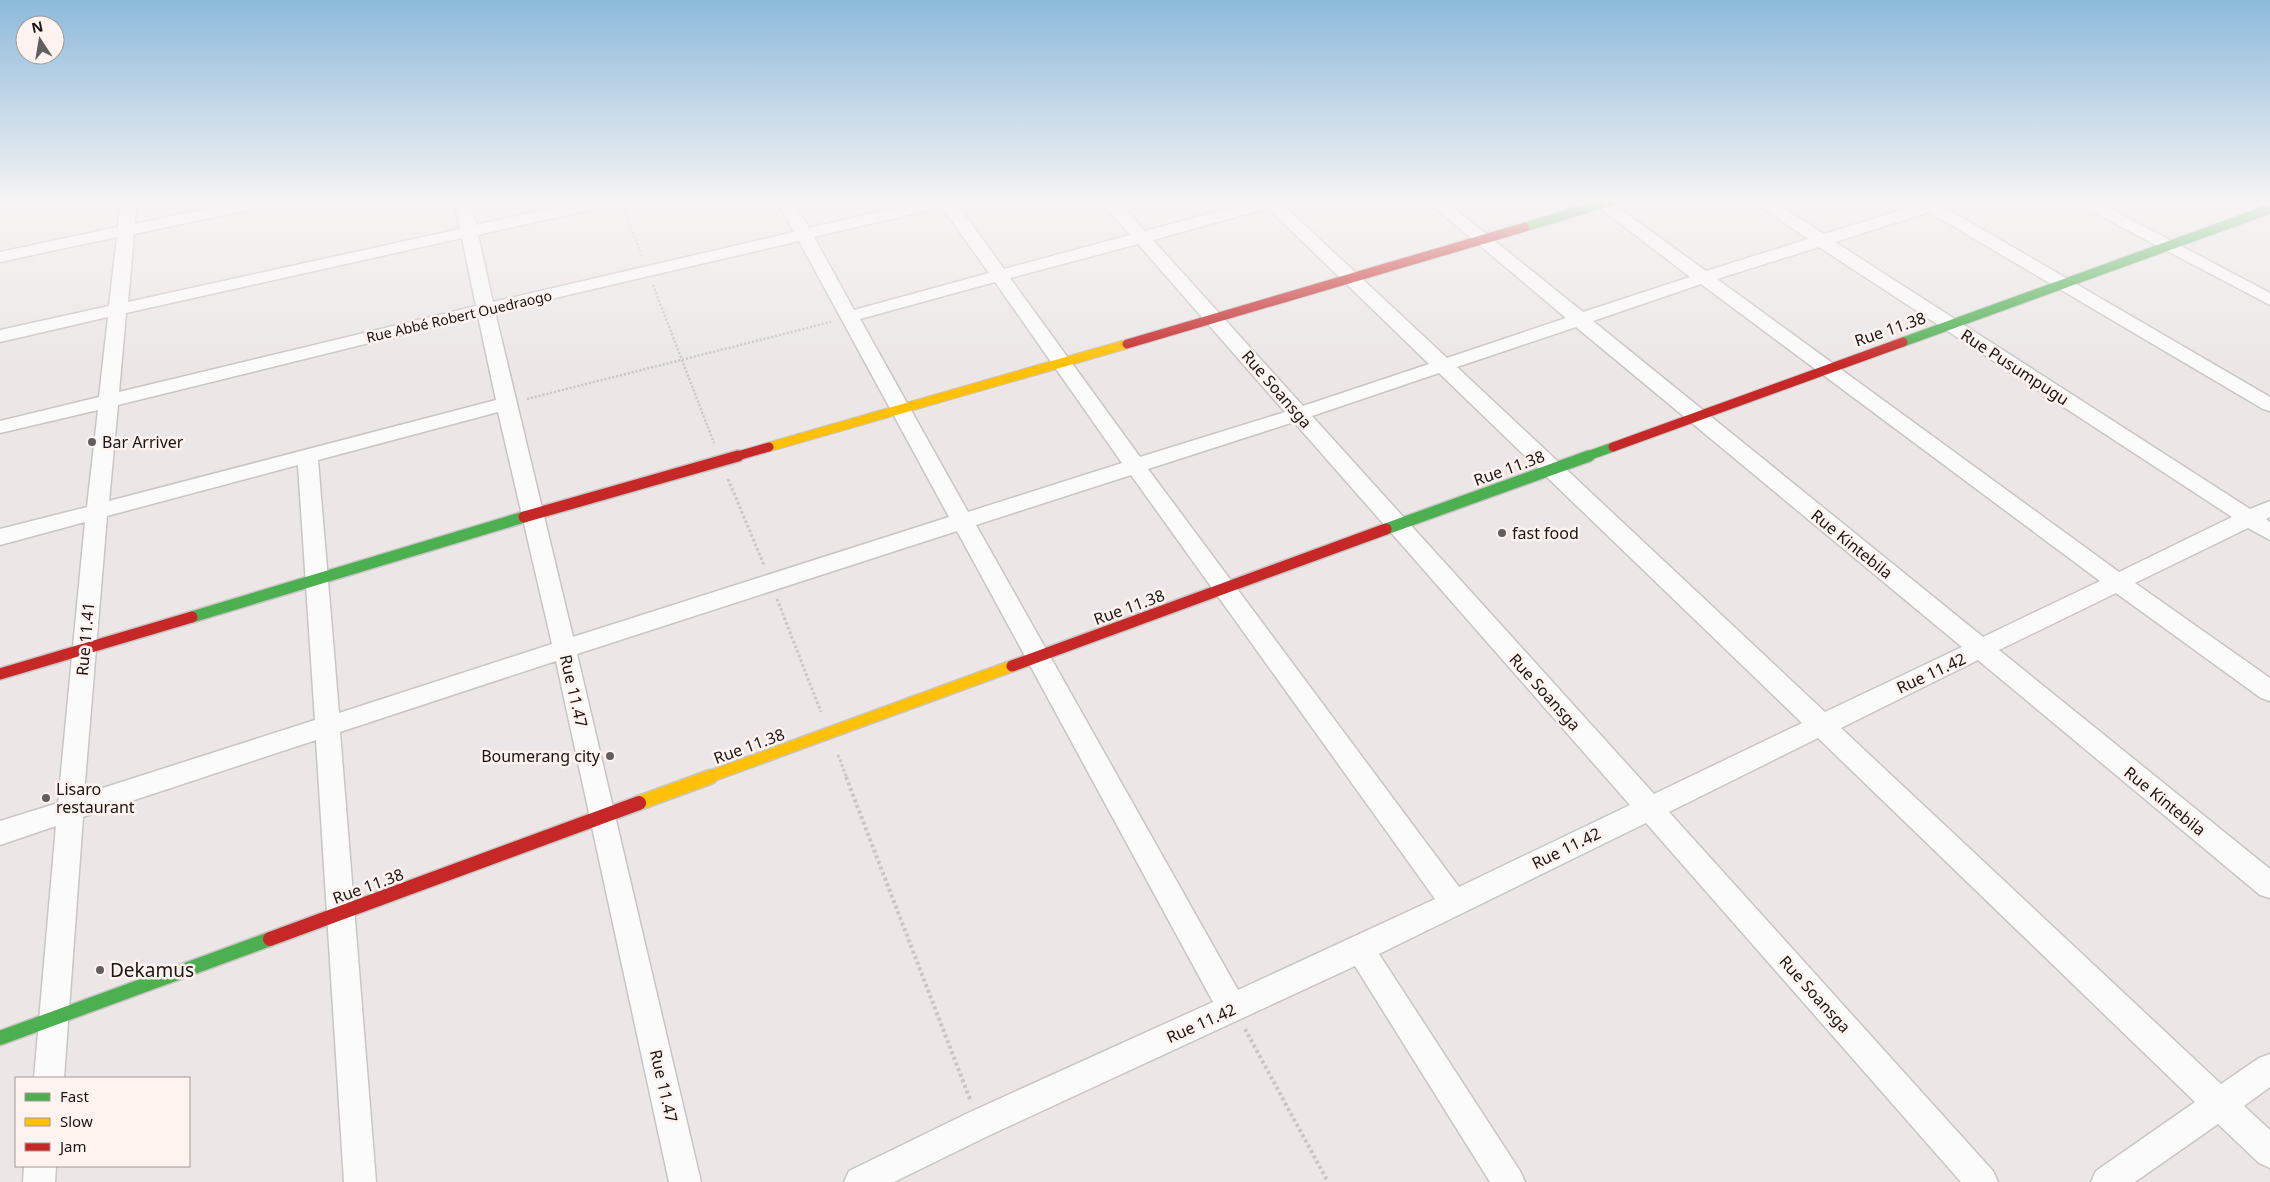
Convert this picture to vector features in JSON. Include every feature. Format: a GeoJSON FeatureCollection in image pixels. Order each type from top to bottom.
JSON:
{"type":"FeatureCollection","features":[{"type":"Feature","properties":{"kind":"street","name":"Rue 11.41"},"geometry":{"type":"LineString","coordinates":[[49,1077],[56,1018],[83,650],[124,256]]}},
{"type":"Feature","properties":{"kind":"street"},"geometry":{"type":"LineString","coordinates":[[0,336],[361,256]]}},
{"type":"Feature","properties":{"kind":"street","name":"Rue 11.47"},"geometry":{"type":"LineString","coordinates":[[474,256],[506,404],[534,514],[685,1182]]}},
{"type":"Feature","properties":{"kind":"street","name":"Rue Abbé Robert Ouedraogo"},"geometry":{"type":"LineString","coordinates":[[0,427],[710,256]]}},
{"type":"Feature","properties":{"kind":"street"},"geometry":{"type":"LineString","coordinates":[[815,256],[1234,1009]]}},
{"type":"Feature","properties":{"kind":"street"},"geometry":{"type":"LineString","coordinates":[[987,256],[1136,467],[1454,902]]}},
{"type":"Feature","properties":{"kind":"street"},"geometry":{"type":"LineString","coordinates":[[848,317],[1070,256]]}},
{"type":"Feature","properties":{"kind":"street","name":"Rue Soansga"},"geometry":{"type":"LineString","coordinates":[[1158,256],[1982,1182]]}},
{"type":"Feature","properties":{"kind":"street"},"geometry":{"type":"LineString","coordinates":[[1330,256],[1820,726],[2270,1152]]}},
{"type":"Feature","properties":{"kind":"street"},"geometry":{"type":"LineString","coordinates":[[0,674],[534,514],[901,410],[1427,256]]}},
{"type":"Feature","properties":{"kind":"street","name":"Rue Kintebila"},"geometry":{"type":"LineString","coordinates":[[1502,256],[2270,886]]}},
{"type":"Feature","properties":{"kind":"street"},"geometry":{"type":"LineString","coordinates":[[1675,256],[2117,582],[2270,691]]}},
{"type":"Feature","properties":{"kind":"street"},"geometry":{"type":"LineString","coordinates":[[0,834],[565,651],[771,582],[962,523],[1299,414],[1773,256]]}},
{"type":"Feature","properties":{"kind":"street","name":"Rue Pusumpugu"},"geometry":{"type":"LineString","coordinates":[[1845,256],[1951,325],[2263,520]]}},
{"type":"Feature","properties":{"kind":"street"},"geometry":{"type":"LineString","coordinates":[[2019,256],[2270,404]]}},
{"type":"Feature","properties":{"kind":"street","name":"Rue 11.38"},"geometry":{"type":"LineString","coordinates":[[0,1038],[1397,525],[1827,369],[2066,285],[2141,256]]}},
{"type":"Feature","properties":{"kind":"street"},"geometry":{"type":"LineString","coordinates":[[2187,256],[2270,300]]}},
{"type":"Feature","properties":{"kind":"street"},"geometry":{"type":"LineString","coordinates":[[0,537],[506,404]]}},
{"type":"Feature","properties":{"kind":"street"},"geometry":{"type":"LineString","coordinates":[[308,456],[360,1182]]}},
{"type":"Feature","properties":{"kind":"street","name":"Rue 11.42"},"geometry":{"type":"LineString","coordinates":[[860,1182],[979,1124],[1234,1009],[1360,949],[1649,807],[1980,650],[2117,582],[2263,520]]}},
{"type":"Feature","properties":{"kind":"street"},"geometry":{"type":"LineString","coordinates":[[1360,949],[1510,1182]]}},
{"type":"Feature","properties":{"kind":"street"},"geometry":{"type":"LineString","coordinates":[[2108,1182],[2270,1069]]}},
{"type":"Feature","properties":{"kind":"street"},"geometry":{"type":"LineString","coordinates":[[39,1182],[40,1167]]}},
{"type":"Feature","properties":{"kind":"path"},"geometry":{"type":"LineString","coordinates":[[642,256],[721,461],[771,582],[979,1124]]}},
{"type":"Feature","properties":{"kind":"path"},"geometry":{"type":"LineString","coordinates":[[506,404],[848,317]]}},
{"type":"Feature","properties":{"kind":"path"},"geometry":{"type":"LineString","coordinates":[[1234,1009],[1328,1182]]}},
{"type":"Feature","properties":{"kind":"traffic: fast"},"geometry":{"type":"LineString","coordinates":[[1903,342],[2140,256]]}},
{"type":"Feature","properties":{"kind":"traffic: fast"},"geometry":{"type":"LineString","coordinates":[[1386,529],[1613,447]]}},
{"type":"Feature","properties":{"kind":"traffic: fast"},"geometry":{"type":"LineString","coordinates":[[192,617],[524,517]]}},
{"type":"Feature","properties":{"kind":"traffic: fast"},"geometry":{"type":"LineString","coordinates":[[0,1038],[270,939]]}},
{"type":"Feature","properties":{"kind":"traffic: slow"},"geometry":{"type":"LineString","coordinates":[[769,447],[1127,344]]}},
{"type":"Feature","properties":{"kind":"traffic: slow"},"geometry":{"type":"LineString","coordinates":[[639,803],[1012,666]]}},
{"type":"Feature","properties":{"kind":"traffic: jam"},"geometry":{"type":"LineString","coordinates":[[1127,344],[1426,256]]}},
{"type":"Feature","properties":{"kind":"traffic: jam"},"geometry":{"type":"LineString","coordinates":[[1613,447],[1903,342]]}},
{"type":"Feature","properties":{"kind":"traffic: jam"},"geometry":{"type":"LineString","coordinates":[[524,517],[769,447]]}},
{"type":"Feature","properties":{"kind":"traffic: jam"},"geometry":{"type":"LineString","coordinates":[[1012,666],[1386,529]]}},
{"type":"Feature","properties":{"kind":"traffic: jam"},"geometry":{"type":"LineString","coordinates":[[0,674],[192,617]]}},
{"type":"Feature","properties":{"kind":"traffic: jam"},"geometry":{"type":"LineString","coordinates":[[270,939],[639,803]]}},
{"type":"Feature","properties":{"kind":"place","name":"Bar Arriver"},"geometry":{"type":"Point","coordinates":[92,442]}},
{"type":"Feature","properties":{"kind":"place","name":"fast food"},"geometry":{"type":"Point","coordinates":[1502,533]}},
{"type":"Feature","properties":{"kind":"place","name":"Boumerang city"},"geometry":{"type":"Point","coordinates":[610,756]}},
{"type":"Feature","properties":{"kind":"place","name":"Lisaro restaurant"},"geometry":{"type":"Point","coordinates":[46,798]}},
{"type":"Feature","properties":{"kind":"place","name":"Dekamus"},"geometry":{"type":"Point","coordinates":[100,970]}}]}
